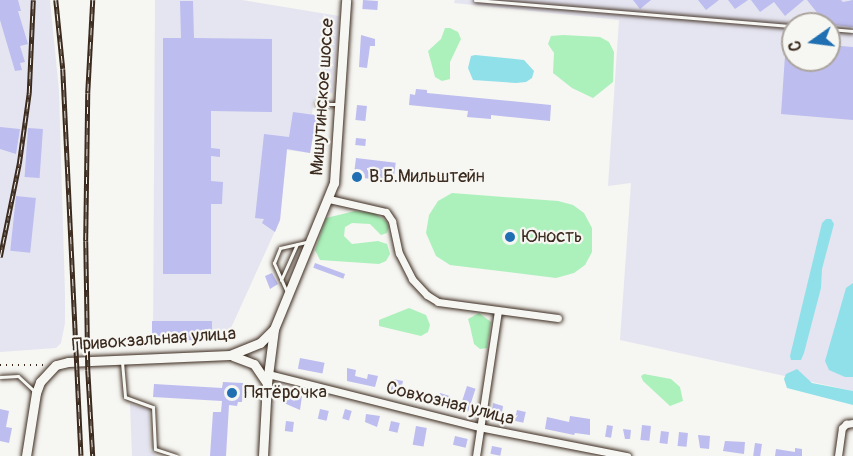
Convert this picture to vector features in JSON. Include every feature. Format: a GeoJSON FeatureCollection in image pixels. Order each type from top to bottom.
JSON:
{"type":"FeatureCollection","features":[{"type":"Feature","properties":{"kind":"main road","name":"Мишутинское шоссе"},"geometry":{"type":"LineString","coordinates":[[274,329],[329,199],[337,169],[346,0]]}},
{"type":"Feature","properties":{"kind":"main road","name":"Привокзальная улица"},"geometry":{"type":"LineString","coordinates":[[26,456],[36,393],[40,382],[56,365],[68,362],[230,355],[260,343],[274,329]]}},
{"type":"Feature","properties":{"kind":"main road"},"geometry":{"type":"LineString","coordinates":[[263,456],[274,329]]}},
{"type":"Feature","properties":{"kind":"main road"},"geometry":{"type":"LineString","coordinates":[[230,355],[254,364],[268,378]]}},
{"type":"Feature","properties":{"kind":"street"},"geometry":{"type":"LineString","coordinates":[[329,199],[386,212],[397,233],[405,266],[427,296],[438,302],[558,318]]}},
{"type":"Feature","properties":{"kind":"street"},"geometry":{"type":"LineString","coordinates":[[476,456],[498,311]]}},
{"type":"Feature","properties":{"kind":"street","name":"Совхозная улица"},"geometry":{"type":"LineString","coordinates":[[268,378],[479,427],[627,456]]}},
{"type":"Feature","properties":{"kind":"street"},"geometry":{"type":"LineString","coordinates":[[838,456],[842,428],[853,423]]}},
{"type":"Feature","properties":{"kind":"lane"},"geometry":{"type":"LineString","coordinates":[[475,0],[781,25]]}},
{"type":"Feature","properties":{"kind":"lane"},"geometry":{"type":"LineString","coordinates":[[317,104],[340,104]]}},
{"type":"Feature","properties":{"kind":"lane"},"geometry":{"type":"LineString","coordinates":[[289,296],[274,264],[280,248],[312,241]]}},
{"type":"Feature","properties":{"kind":"lane"},"geometry":{"type":"LineString","coordinates":[[281,280],[297,244]]}},
{"type":"Feature","properties":{"kind":"lane"},"geometry":{"type":"LineString","coordinates":[[122,360],[125,397],[153,407],[155,449],[177,456]]}},
{"type":"Feature","properties":{"kind":"lane"},"geometry":{"type":"LineString","coordinates":[[0,377],[18,376],[36,393]]}},
{"type":"Feature","properties":{"kind":"path"},"geometry":{"type":"LineString","coordinates":[[0,365],[56,365]]}},
{"type":"Feature","properties":{"kind":"shaded area"},"geometry":{"type":"Polygon","coordinates":[[[0,0],[50,0],[59,91],[65,294],[65,323],[61,343],[56,348],[0,352],[0,0]]]}},
{"type":"Feature","properties":{"kind":"shaded area"},"geometry":{"type":"Polygon","coordinates":[[[155,0],[242,0],[339,16],[333,92],[314,101],[313,106],[312,114],[322,116],[319,137],[313,137],[310,153],[287,150],[280,220],[226,339],[153,342],[155,0]]]}},
{"type":"Feature","properties":{"kind":"shaded area"},"geometry":{"type":"Polygon","coordinates":[[[455,0],[853,0],[853,391],[620,340],[631,183],[608,186],[619,20],[454,3],[455,0]]]}},
{"type":"Feature","properties":{"kind":"shaded area"},"geometry":{"type":"Polygon","coordinates":[[[130,404],[149,409],[150,450],[157,456],[132,456],[130,404]]]}},
{"type":"Feature","properties":{"kind":"green space"},"geometry":{"type":"Polygon","coordinates":[[[445,28],[458,32],[461,39],[450,62],[450,79],[442,81],[435,77],[428,51],[441,39],[445,28]]]}},
{"type":"Feature","properties":{"kind":"green space"},"geometry":{"type":"Polygon","coordinates":[[[551,36],[600,37],[609,42],[614,52],[613,82],[593,98],[572,88],[553,73],[554,53],[548,44],[551,36]]]}},
{"type":"Feature","properties":{"kind":"green space","name":"Юность"},"geometry":{"type":"Polygon","coordinates":[[[452,193],[558,201],[573,205],[584,213],[592,228],[592,252],[585,265],[574,273],[556,278],[450,265],[436,256],[426,233],[429,215],[438,201],[452,193]]]}},
{"type":"Feature","properties":{"kind":"green space"},"geometry":{"type":"Polygon","coordinates":[[[355,211],[374,213],[386,221],[389,227],[387,233],[381,235],[370,224],[352,223],[345,227],[344,236],[352,244],[378,241],[387,244],[390,254],[386,261],[379,264],[320,260],[315,250],[326,218],[355,211]]]}},
{"type":"Feature","properties":{"kind":"green space"},"geometry":{"type":"Polygon","coordinates":[[[409,308],[426,315],[430,325],[428,332],[421,336],[379,326],[379,320],[409,308]]]}},
{"type":"Feature","properties":{"kind":"green space"},"geometry":{"type":"Polygon","coordinates":[[[479,313],[491,322],[487,348],[480,349],[474,344],[468,319],[479,313]]]}},
{"type":"Feature","properties":{"kind":"green space"},"geometry":{"type":"Polygon","coordinates":[[[644,374],[671,379],[680,387],[683,401],[670,406],[643,381],[641,376],[644,374]]]}},
{"type":"Feature","properties":{"kind":"water"},"geometry":{"type":"Polygon","coordinates":[[[471,56],[524,60],[534,71],[532,78],[526,82],[516,83],[473,80],[468,68],[471,56]]]}},
{"type":"Feature","properties":{"kind":"water"},"geometry":{"type":"Polygon","coordinates":[[[826,219],[831,219],[834,224],[822,269],[821,288],[804,353],[801,360],[791,360],[790,356],[822,223],[826,219]]]}},
{"type":"Feature","properties":{"kind":"water"},"geometry":{"type":"Polygon","coordinates":[[[853,283],[853,377],[845,377],[829,370],[825,361],[846,288],[853,283]]]}},
{"type":"Feature","properties":{"kind":"water"},"geometry":{"type":"Polygon","coordinates":[[[797,369],[812,383],[853,391],[853,405],[787,388],[784,379],[786,374],[797,369]]]}},
{"type":"Feature","properties":{"kind":"building"},"geometry":{"type":"Polygon","coordinates":[[[0,0],[18,0],[21,11],[18,11],[28,44],[20,46],[25,62],[20,63],[22,70],[15,71],[0,20],[0,0]]]}},
{"type":"Feature","properties":{"kind":"building"},"geometry":{"type":"Polygon","coordinates":[[[363,0],[378,1],[377,10],[362,9],[363,0]]]}},
{"type":"Feature","properties":{"kind":"building"},"geometry":{"type":"Polygon","coordinates":[[[633,0],[651,0],[640,9],[633,0]]]}},
{"type":"Feature","properties":{"kind":"building"},"geometry":{"type":"Polygon","coordinates":[[[698,0],[719,0],[706,10],[698,0]]]}},
{"type":"Feature","properties":{"kind":"building"},"geometry":{"type":"Polygon","coordinates":[[[728,0],[748,0],[735,9],[728,0]]]}},
{"type":"Feature","properties":{"kind":"building"},"geometry":{"type":"Polygon","coordinates":[[[751,0],[804,0],[790,12],[782,12],[774,2],[760,12],[751,0]]]}},
{"type":"Feature","properties":{"kind":"building"},"geometry":{"type":"Polygon","coordinates":[[[807,0],[841,0],[843,2],[853,0],[853,27],[841,26],[841,12],[816,12],[807,0]]]}},
{"type":"Feature","properties":{"kind":"building"},"geometry":{"type":"Polygon","coordinates":[[[180,1],[193,1],[194,38],[272,39],[272,112],[211,111],[211,148],[220,149],[220,157],[211,156],[211,181],[223,182],[222,204],[211,204],[211,274],[163,274],[163,38],[181,38],[180,1]]]}},
{"type":"Feature","properties":{"kind":"building"},"geometry":{"type":"Polygon","coordinates":[[[361,35],[375,39],[375,46],[370,46],[367,68],[359,67],[361,35]]]}},
{"type":"Feature","properties":{"kind":"building"},"geometry":{"type":"Polygon","coordinates":[[[841,46],[853,47],[853,120],[781,114],[784,72],[841,72],[841,46]]]}},
{"type":"Feature","properties":{"kind":"building"},"geometry":{"type":"Polygon","coordinates":[[[416,89],[427,90],[427,93],[551,105],[550,121],[491,115],[491,119],[467,117],[468,111],[409,105],[410,94],[415,95],[416,89]]]}},
{"type":"Feature","properties":{"kind":"building"},"geometry":{"type":"Polygon","coordinates":[[[357,105],[367,106],[365,121],[355,120],[357,105]]]}},
{"type":"Feature","properties":{"kind":"building"},"geometry":{"type":"Polygon","coordinates":[[[293,112],[322,116],[319,137],[313,136],[310,153],[287,149],[280,220],[275,232],[262,223],[264,219],[255,218],[264,134],[289,137],[293,112]]]}},
{"type":"Feature","properties":{"kind":"building"},"geometry":{"type":"Polygon","coordinates":[[[0,127],[20,129],[16,154],[0,149],[0,127]]]}},
{"type":"Feature","properties":{"kind":"building"},"geometry":{"type":"Polygon","coordinates":[[[28,128],[43,129],[40,178],[25,177],[28,128]]]}},
{"type":"Feature","properties":{"kind":"building"},"geometry":{"type":"Polygon","coordinates":[[[356,138],[366,139],[365,146],[355,145],[356,138]]]}},
{"type":"Feature","properties":{"kind":"building"},"geometry":{"type":"Polygon","coordinates":[[[356,158],[396,163],[393,182],[354,177],[356,158]]]}},
{"type":"Feature","properties":{"kind":"building"},"geometry":{"type":"Polygon","coordinates":[[[16,196],[36,198],[30,253],[10,251],[16,196]]]}},
{"type":"Feature","properties":{"kind":"building"},"geometry":{"type":"Polygon","coordinates":[[[315,263],[345,274],[343,279],[313,268],[315,263]]]}},
{"type":"Feature","properties":{"kind":"building"},"geometry":{"type":"Polygon","coordinates":[[[272,273],[278,284],[270,289],[265,276],[272,273]]]}},
{"type":"Feature","properties":{"kind":"building"},"geometry":{"type":"Polygon","coordinates":[[[152,321],[212,321],[212,340],[152,340],[152,321]]]}},
{"type":"Feature","properties":{"kind":"building"},"geometry":{"type":"Polygon","coordinates":[[[300,358],[325,363],[322,374],[298,369],[300,358]]]}},
{"type":"Feature","properties":{"kind":"building"},"geometry":{"type":"Polygon","coordinates":[[[347,368],[356,370],[355,376],[367,379],[368,374],[378,376],[375,387],[347,381],[347,368]]]}},
{"type":"Feature","properties":{"kind":"building"},"geometry":{"type":"Polygon","coordinates":[[[393,379],[403,381],[401,390],[397,390],[396,393],[390,391],[393,379]]]}},
{"type":"Feature","properties":{"kind":"building"},"geometry":{"type":"Polygon","coordinates":[[[223,382],[243,383],[242,402],[238,402],[237,406],[229,405],[226,456],[210,456],[213,412],[221,412],[222,401],[153,397],[154,384],[222,388],[223,382]]]}},
{"type":"Feature","properties":{"kind":"building"},"geometry":{"type":"Polygon","coordinates":[[[467,386],[476,389],[468,412],[460,409],[467,386]]]}},
{"type":"Feature","properties":{"kind":"building"},"geometry":{"type":"Polygon","coordinates":[[[286,393],[302,396],[300,410],[284,403],[286,393]]]}},
{"type":"Feature","properties":{"kind":"building"},"geometry":{"type":"Polygon","coordinates":[[[440,393],[450,396],[447,404],[438,401],[440,393]]]}},
{"type":"Feature","properties":{"kind":"building"},"geometry":{"type":"Polygon","coordinates":[[[493,403],[503,406],[502,413],[492,411],[493,403]]]}},
{"type":"Feature","properties":{"kind":"building"},"geometry":{"type":"Polygon","coordinates":[[[0,409],[9,411],[6,427],[12,428],[9,443],[0,441],[0,409]]]}},
{"type":"Feature","properties":{"kind":"building"},"geometry":{"type":"Polygon","coordinates":[[[320,409],[329,411],[327,421],[318,419],[320,409]]]}},
{"type":"Feature","properties":{"kind":"building"},"geometry":{"type":"Polygon","coordinates":[[[345,409],[352,411],[349,421],[342,419],[345,409]]]}},
{"type":"Feature","properties":{"kind":"building"},"geometry":{"type":"Polygon","coordinates":[[[517,410],[526,412],[523,423],[515,421],[517,410]]]}},
{"type":"Feature","properties":{"kind":"building"},"geometry":{"type":"Polygon","coordinates":[[[366,414],[380,416],[377,427],[365,422],[366,414]]]}},
{"type":"Feature","properties":{"kind":"building"},"geometry":{"type":"Polygon","coordinates":[[[570,416],[590,419],[590,435],[575,433],[574,435],[545,429],[547,417],[569,422],[570,416]]]}},
{"type":"Feature","properties":{"kind":"building"},"geometry":{"type":"Polygon","coordinates":[[[286,421],[294,422],[293,432],[285,431],[286,421]]]}},
{"type":"Feature","properties":{"kind":"building"},"geometry":{"type":"Polygon","coordinates":[[[391,421],[400,423],[398,433],[389,431],[391,421]]]}},
{"type":"Feature","properties":{"kind":"building"},"geometry":{"type":"Polygon","coordinates":[[[607,425],[613,426],[611,438],[605,437],[607,425]]]}},
{"type":"Feature","properties":{"kind":"building"},"geometry":{"type":"Polygon","coordinates":[[[642,425],[651,426],[649,441],[640,440],[642,425]]]}},
{"type":"Feature","properties":{"kind":"building"},"geometry":{"type":"Polygon","coordinates":[[[416,426],[427,428],[424,447],[413,445],[416,426]]]}},
{"type":"Feature","properties":{"kind":"building"},"geometry":{"type":"Polygon","coordinates":[[[623,429],[631,430],[630,439],[625,439],[623,429]]]}},
{"type":"Feature","properties":{"kind":"building"},"geometry":{"type":"Polygon","coordinates":[[[661,431],[669,432],[667,444],[660,443],[661,431]]]}},
{"type":"Feature","properties":{"kind":"building"},"geometry":{"type":"Polygon","coordinates":[[[679,432],[688,433],[686,447],[678,446],[679,432]]]}},
{"type":"Feature","properties":{"kind":"building"},"geometry":{"type":"Polygon","coordinates":[[[698,435],[710,436],[709,449],[700,448],[698,435]]]}},
{"type":"Feature","properties":{"kind":"building"},"geometry":{"type":"Polygon","coordinates":[[[455,436],[468,439],[466,448],[453,445],[455,436]]]}},
{"type":"Feature","properties":{"kind":"building"},"geometry":{"type":"Polygon","coordinates":[[[725,441],[745,442],[744,454],[723,451],[725,441]]]}},
{"type":"Feature","properties":{"kind":"building"},"geometry":{"type":"Polygon","coordinates":[[[755,443],[762,444],[760,456],[753,456],[755,443]]]}},
{"type":"Feature","properties":{"kind":"building"},"geometry":{"type":"Polygon","coordinates":[[[492,446],[502,448],[500,456],[490,454],[492,446]]]}},
{"type":"Feature","properties":{"kind":"building"},"geometry":{"type":"Polygon","coordinates":[[[795,448],[802,449],[802,456],[775,456],[776,449],[795,452],[795,448]]]}},
{"type":"Feature","properties":{"kind":"railway"},"geometry":{"type":"LineString","coordinates":[[0,257],[19,164],[29,93],[33,0]]}},
{"type":"Feature","properties":{"kind":"railway"},"geometry":{"type":"LineString","coordinates":[[56,0],[63,69],[81,456]]}},
{"type":"Feature","properties":{"kind":"railway"},"geometry":{"type":"LineString","coordinates":[[93,0],[88,93],[86,241],[88,370],[93,456]]}},
{"type":"Feature","properties":{"kind":"place","name":"В.Б.Мильштейн"},"geometry":{"type":"Point","coordinates":[357,177]}},
{"type":"Feature","properties":{"kind":"place","name":"Юность"},"geometry":{"type":"Point","coordinates":[510,237]}},
{"type":"Feature","properties":{"kind":"place","name":"Пятёрочка"},"geometry":{"type":"Point","coordinates":[232,393]}}]}
